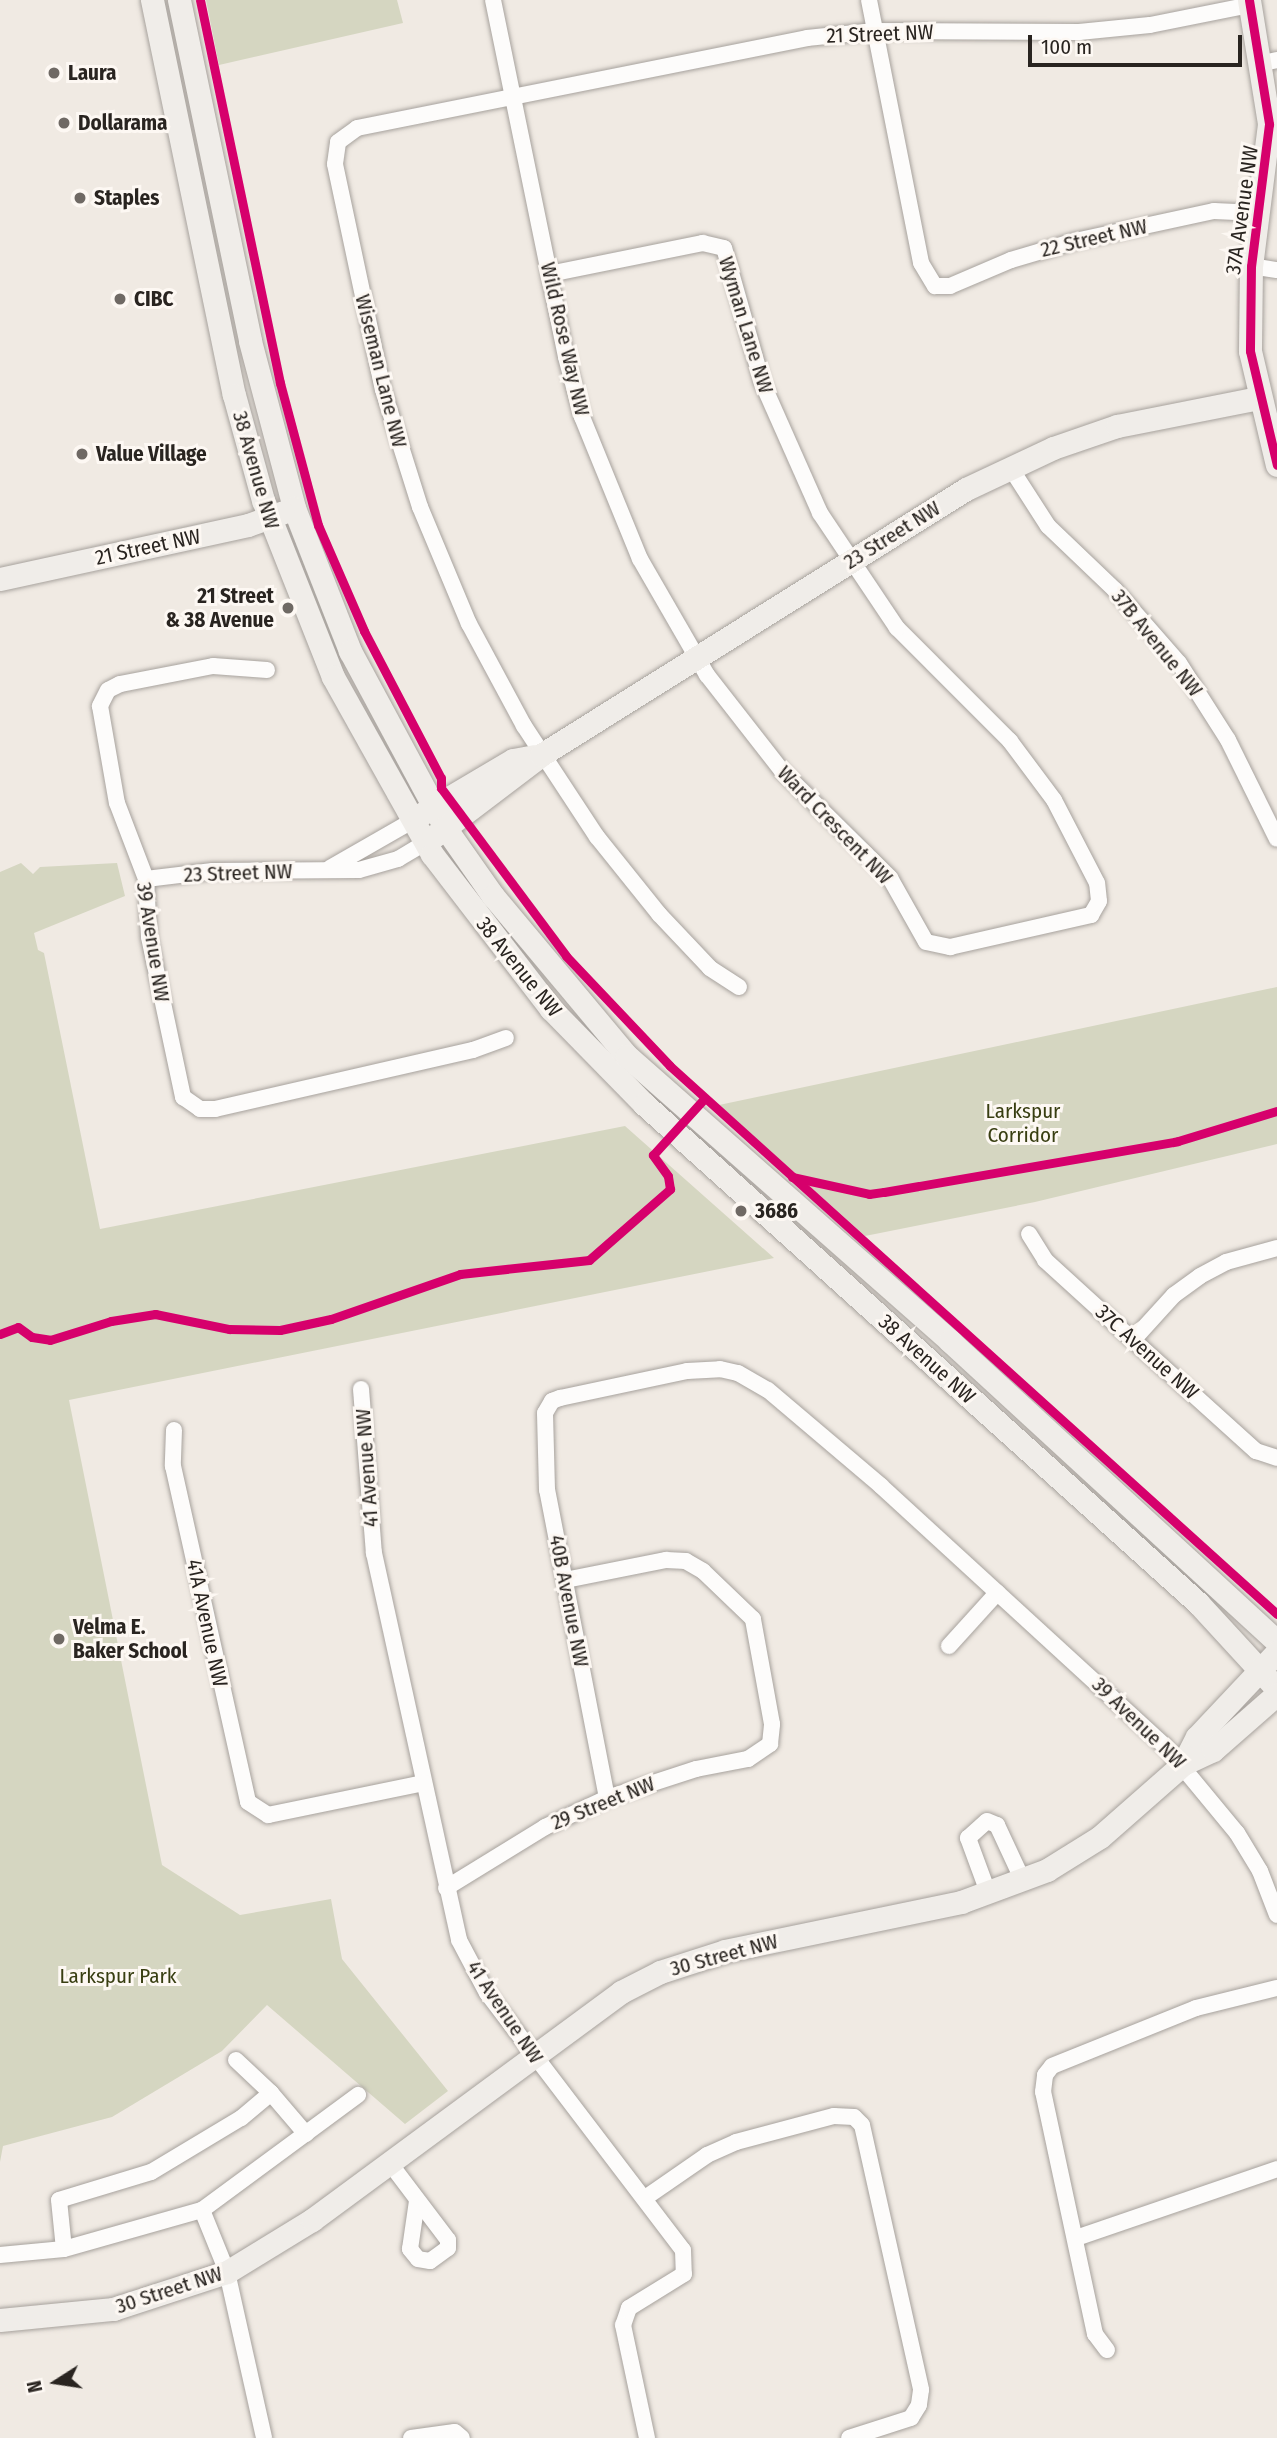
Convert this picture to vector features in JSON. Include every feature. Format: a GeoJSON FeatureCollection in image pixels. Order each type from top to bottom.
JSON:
{"type":"FeatureCollection","features":[{"type":"Feature","properties":{"kind":"main road","name":"38 Avenue NW"},"geometry":{"type":"LineString","coordinates":[[152,0],[237,405],[269,518],[314,639],[425,843],[551,1009],[643,1104],[1198,1603],[1277,1691]]}},
{"type":"Feature","properties":{"kind":"main road","name":"38 Avenue NW"},"geometry":{"type":"LineString","coordinates":[[179,0],[253,353],[294,508],[350,651],[432,808],[446,829],[493,895],[627,1056],[960,1350],[1277,1642]]}},
{"type":"Feature","properties":{"kind":"main road","name":"37A Avenue NW"},"geometry":{"type":"LineString","coordinates":[[1250,2],[1270,62],[1269,144],[1251,266],[1250,351],[1268,397],[1277,465]]}},
{"type":"Feature","properties":{"kind":"main road","name":"23 Street NW"},"geometry":{"type":"LineString","coordinates":[[425,843],[541,755],[957,494],[1010,467],[1116,426],[1268,397]]}},
{"type":"Feature","properties":{"kind":"main road","name":"21 Street NW"},"geometry":{"type":"LineString","coordinates":[[0,579],[269,518],[294,508]]}},
{"type":"Feature","properties":{"kind":"main road","name":"23 Street NW"},"geometry":{"type":"LineString","coordinates":[[412,821],[513,760],[541,755]]}},
{"type":"Feature","properties":{"kind":"main road","name":"30 Street NW"},"geometry":{"type":"LineString","coordinates":[[1183,1764],[1197,1737],[1277,1653]]}},
{"type":"Feature","properties":{"kind":"main road","name":"30 Street NW"},"geometry":{"type":"LineString","coordinates":[[0,2320],[113,2309],[227,2272],[312,2220],[621,1992],[690,1961],[989,1895],[1023,1881],[1084,1849],[1183,1764],[1213,1750],[1277,1691]]}},
{"type":"Feature","properties":{"kind":"street","name":"Wild Rose Way NW"},"geometry":{"type":"LineString","coordinates":[[493,0],[573,386],[599,466],[640,559],[696,657]]}},
{"type":"Feature","properties":{"kind":"street"},"geometry":{"type":"LineString","coordinates":[[869,0],[875,31]]}},
{"type":"Feature","properties":{"kind":"street","name":"21 Street NW"},"geometry":{"type":"LineString","coordinates":[[513,97],[807,38],[875,31],[1079,32],[1150,25],[1250,2]]}},
{"type":"Feature","properties":{"kind":"street","name":"22 Street NW"},"geometry":{"type":"LineString","coordinates":[[875,31],[920,263],[935,286],[950,286],[1011,260],[1075,241],[1214,211],[1258,213]]}},
{"type":"Feature","properties":{"kind":"street","name":"Wiseman Lane NW"},"geometry":{"type":"LineString","coordinates":[[513,97],[349,130],[338,142],[334,154],[383,390],[420,507],[469,624],[541,755],[641,893],[710,968],[739,987]]}},
{"type":"Feature","properties":{"kind":"street","name":"Wyman Lane NW"},"geometry":{"type":"LineString","coordinates":[[549,274],[703,243],[724,248],[773,411],[811,498],[849,561]]}},
{"type":"Feature","properties":{"kind":"street"},"geometry":{"type":"LineString","coordinates":[[1251,266],[1277,270]]}},
{"type":"Feature","properties":{"kind":"street","name":"37B Avenue NW"},"geometry":{"type":"LineString","coordinates":[[1010,467],[1048,526],[1115,590],[1179,663],[1228,740],[1277,839]]}},
{"type":"Feature","properties":{"kind":"street","name":"Ward Crescent NW"},"geometry":{"type":"LineString","coordinates":[[696,657],[782,771],[890,878],[926,942],[950,947],[1091,915],[1099,901],[1097,883],[1054,800],[1004,735],[905,636],[849,561]]}},
{"type":"Feature","properties":{"kind":"street","name":"39 Avenue NW"},"geometry":{"type":"LineString","coordinates":[[267,670],[199,668],[113,687],[102,700],[100,723],[114,794],[146,879],[149,937],[179,1084],[188,1103],[200,1109],[215,1109],[473,1050],[506,1038]]}},
{"type":"Feature","properties":{"kind":"street","name":"23 Street NW"},"geometry":{"type":"LineString","coordinates":[[330,868],[412,821]]}},
{"type":"Feature","properties":{"kind":"street","name":"23 Street NW"},"geometry":{"type":"LineString","coordinates":[[146,879],[213,871],[369,868],[425,843]]}},
{"type":"Feature","properties":{"kind":"street","name":"37C Avenue NW"},"geometry":{"type":"LineString","coordinates":[[1029,1234],[1045,1260],[1133,1340],[1256,1451],[1276,1458]]}},
{"type":"Feature","properties":{"kind":"street"},"geometry":{"type":"LineString","coordinates":[[1133,1340],[1174,1295],[1200,1276],[1226,1262],[1277,1248]]}},
{"type":"Feature","properties":{"kind":"street","name":"39 Avenue NW"},"geometry":{"type":"LineString","coordinates":[[548,1405],[687,1371],[738,1373],[799,1416],[1183,1764],[1237,1833],[1260,1871],[1277,1915]]}},
{"type":"Feature","properties":{"kind":"street","name":"41 Avenue NW"},"geometry":{"type":"LineString","coordinates":[[361,1389],[366,1490],[374,1553],[459,1940],[472,1968],[534,2057],[683,2250],[686,2263],[684,2274],[629,2308],[623,2325],[647,2438]]}},
{"type":"Feature","properties":{"kind":"street","name":"40B Avenue NW"},"geometry":{"type":"LineString","coordinates":[[548,1405],[544,1470],[607,1798]]}},
{"type":"Feature","properties":{"kind":"street","name":"41A Avenue NW"},"geometry":{"type":"LineString","coordinates":[[174,1430],[173,1466],[245,1796],[256,1811],[274,1815],[424,1783]]}},
{"type":"Feature","properties":{"kind":"street","name":"29 Street NW"},"geometry":{"type":"LineString","coordinates":[[446,1888],[545,1827],[607,1798],[696,1769],[748,1759],[770,1744],[772,1724],[753,1619],[704,1572],[677,1559],[565,1580]]}},
{"type":"Feature","properties":{"kind":"street"},"geometry":{"type":"LineString","coordinates":[[949,1646],[997,1593]]}},
{"type":"Feature","properties":{"kind":"street"},"geometry":{"type":"LineString","coordinates":[[989,1895],[968,1838],[987,1821],[997,1825],[1023,1881]]}},
{"type":"Feature","properties":{"kind":"street"},"geometry":{"type":"LineString","coordinates":[[1260,1871],[1277,1877]]}},
{"type":"Feature","properties":{"kind":"street"},"geometry":{"type":"LineString","coordinates":[[1107,2350],[1095,2334],[1043,2092],[1045,2074],[1052,2066],[1196,2008],[1277,1988]]}},
{"type":"Feature","properties":{"kind":"street"},"geometry":{"type":"LineString","coordinates":[[236,2060],[271,2093],[306,2134]]}},
{"type":"Feature","properties":{"kind":"street"},"geometry":{"type":"LineString","coordinates":[[64,2249],[59,2200],[151,2172],[241,2118],[271,2093]]}},
{"type":"Feature","properties":{"kind":"street"},"geometry":{"type":"LineString","coordinates":[[0,2255],[64,2249],[202,2210],[358,2095]]}},
{"type":"Feature","properties":{"kind":"street"},"geometry":{"type":"LineString","coordinates":[[645,2198],[708,2155],[736,2142],[834,2116],[854,2117],[867,2134],[920,2390],[919,2405],[911,2417],[890,2428],[849,2438]]}},
{"type":"Feature","properties":{"kind":"street"},"geometry":{"type":"LineString","coordinates":[[389,2162],[417,2201]]}},
{"type":"Feature","properties":{"kind":"street"},"geometry":{"type":"LineString","coordinates":[[1076,2238],[1277,2169]]}},
{"type":"Feature","properties":{"kind":"street"},"geometry":{"type":"LineString","coordinates":[[202,2210],[227,2272],[264,2438]]}},
{"type":"Feature","properties":{"kind":"street"},"geometry":{"type":"LineString","coordinates":[[411,2438],[459,2435]]}},
{"type":"Feature","properties":{"kind":"green space"},"geometry":{"type":"Polygon","coordinates":[[[206,0],[397,0],[403,23],[219,65],[206,0]]]}},
{"type":"Feature","properties":{"kind":"green space","name":"Larkspur Park"},"geometry":{"type":"Polygon","coordinates":[[[21,863],[33,874],[40,867],[117,863],[125,896],[34,933],[38,950],[44,953],[100,1229],[625,1126],[774,1258],[69,1400],[162,1865],[240,1915],[331,1899],[342,1959],[448,2091],[405,2124],[267,2005],[222,2051],[112,2117],[3,2146],[0,2162],[0,872],[21,863]]]}},
{"type":"Feature","properties":{"kind":"green space","name":"Larkspur Corridor"},"geometry":{"type":"Polygon","coordinates":[[[1277,987],[1277,1144],[1035,1202],[865,1236],[719,1105],[1277,987]]]}},
{"type":"Feature","properties":{"kind":"cycle path"},"geometry":{"type":"LineString","coordinates":[[200,0],[280,383],[318,525],[364,631],[441,778],[441,788],[566,956],[670,1066],[1277,1614]]}},
{"type":"Feature","properties":{"kind":"cycle path"},"geometry":{"type":"LineString","coordinates":[[1249,0],[1269,124],[1251,266],[1250,351],[1277,465]]}},
{"type":"Feature","properties":{"kind":"cycle path"},"geometry":{"type":"LineString","coordinates":[[0,1334],[18,1327],[32,1337],[50,1340],[111,1321],[155,1314],[229,1329],[280,1330],[331,1319],[460,1274],[589,1260],[670,1189],[668,1176],[653,1155],[704,1099]]}},
{"type":"Feature","properties":{"kind":"cycle path"},"geometry":{"type":"LineString","coordinates":[[792,1177],[869,1194],[884,1192],[1178,1141],[1277,1111]]}},
{"type":"Feature","properties":{"kind":"place","name":"Laura"},"geometry":{"type":"Point","coordinates":[54,73]}},
{"type":"Feature","properties":{"kind":"place","name":"Dollarama"},"geometry":{"type":"Point","coordinates":[64,123]}},
{"type":"Feature","properties":{"kind":"place","name":"Staples"},"geometry":{"type":"Point","coordinates":[80,198]}},
{"type":"Feature","properties":{"kind":"place","name":"CIBC"},"geometry":{"type":"Point","coordinates":[120,299]}},
{"type":"Feature","properties":{"kind":"place","name":"Value Village"},"geometry":{"type":"Point","coordinates":[82,454]}},
{"type":"Feature","properties":{"kind":"place","name":"21 Street & 38 Avenue"},"geometry":{"type":"Point","coordinates":[288,608]}},
{"type":"Feature","properties":{"kind":"place","name":"3686"},"geometry":{"type":"Point","coordinates":[741,1211]}},
{"type":"Feature","properties":{"kind":"place","name":"Velma E. Baker School"},"geometry":{"type":"Point","coordinates":[59,1639]}}]}
